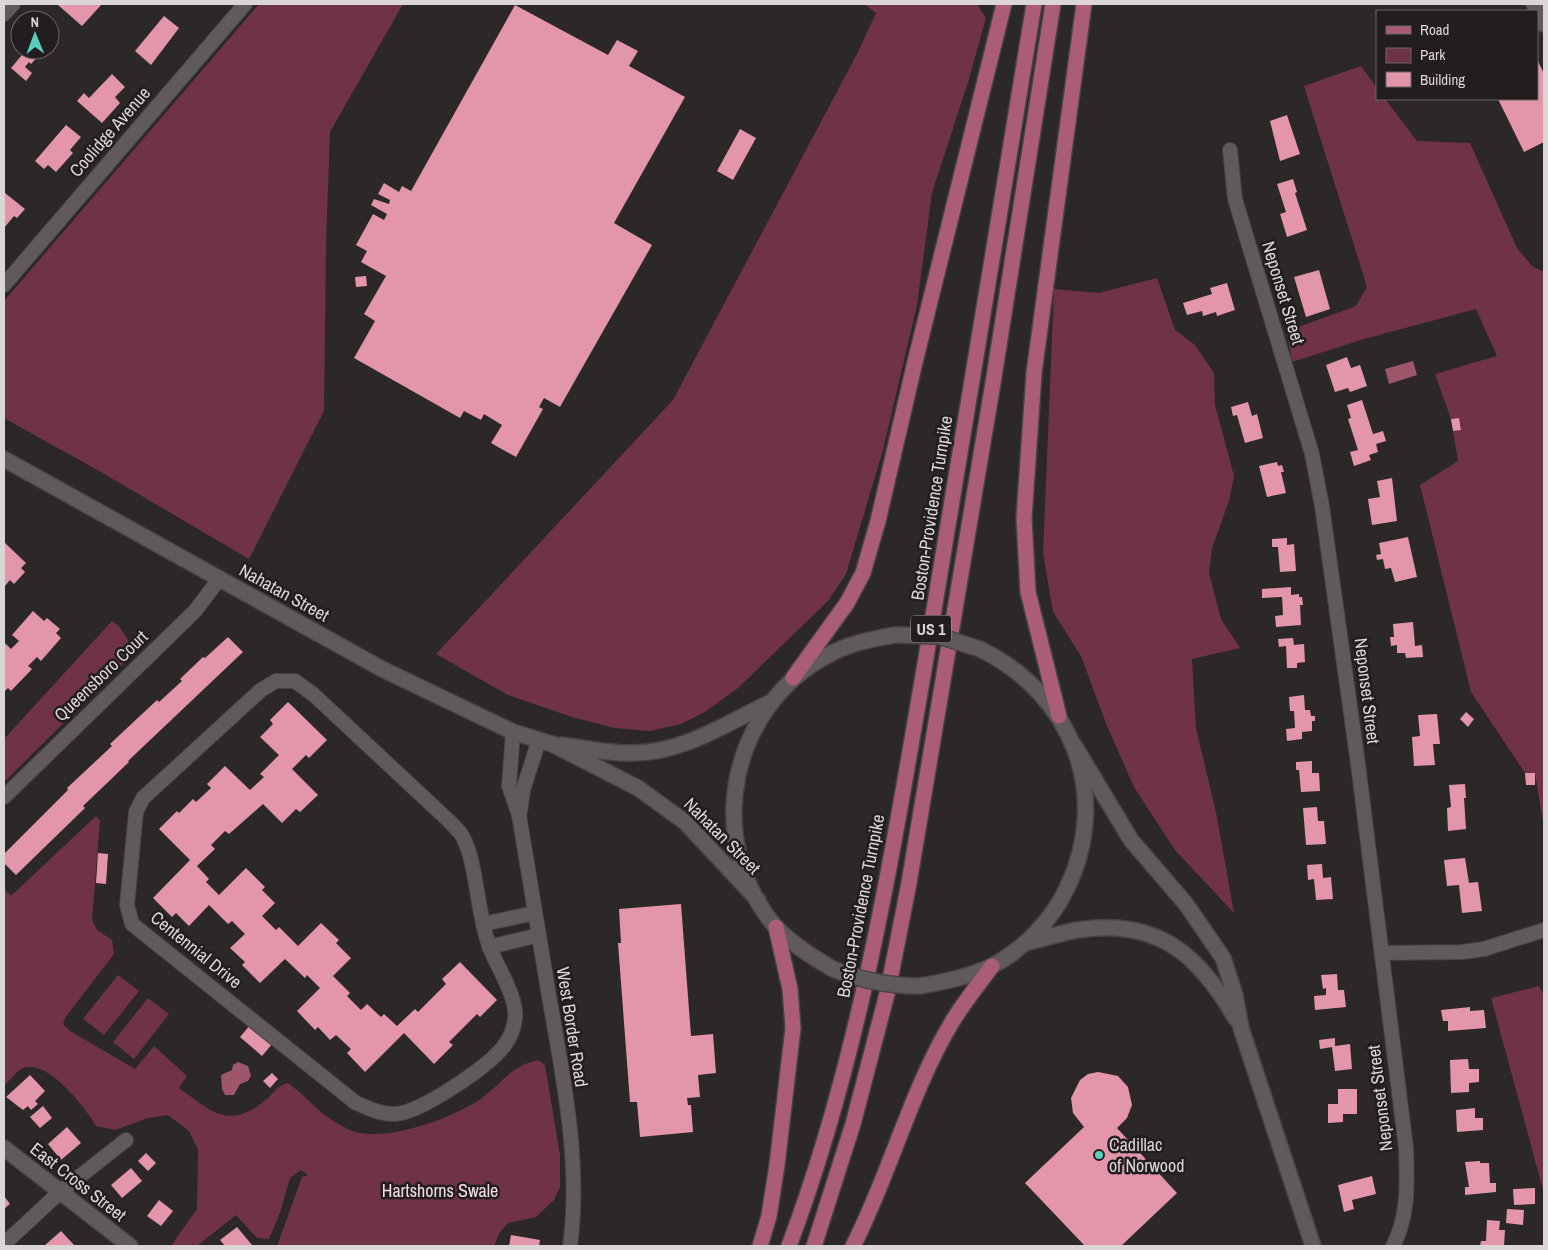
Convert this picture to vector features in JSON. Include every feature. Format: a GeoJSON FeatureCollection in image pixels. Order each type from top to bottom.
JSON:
{"type":"FeatureCollection","features":[{"type":"Feature","properties":{"kind":"main road"},"geometry":{"type":"LineString","coordinates":[[1004,4],[865,567],[847,604],[793,678],[771,702],[754,728],[741,760],[735,786],[735,834],[742,865],[758,900],[776,927],[814,958],[833,969],[848,975],[893,984],[919,986],[967,976],[992,966],[1025,943],[1045,922],[1061,901],[1079,859],[1084,837],[1086,806],[1082,771],[1074,746]]}},
{"type":"Feature","properties":{"kind":"main road","name":"Boston-Providence Turnpike"},"geometry":{"type":"LineString","coordinates":[[789,1246],[805,1204],[836,1101],[864,995],[936,604],[1034,4]]}},
{"type":"Feature","properties":{"kind":"main road","name":"US 1"},"geometry":{"type":"LineString","coordinates":[[814,1246],[835,1184],[871,1059],[888,990],[909,883],[1053,4]]}},
{"type":"Feature","properties":{"kind":"main road"},"geometry":{"type":"LineString","coordinates":[[1059,716],[1028,592],[1024,518],[1034,373],[1084,4]]}},
{"type":"Feature","properties":{"kind":"main road"},"geometry":{"type":"LineString","coordinates":[[1538,12],[1544,24]]}},
{"type":"Feature","properties":{"kind":"main road","name":"Nahatan Street"},"geometry":{"type":"LineString","coordinates":[[4,459],[382,669],[513,732],[545,742],[638,788],[665,806],[701,838],[758,900]]}},
{"type":"Feature","properties":{"kind":"main road"},"geometry":{"type":"LineString","coordinates":[[793,678],[815,662],[842,648],[864,641],[895,635],[939,636],[980,649],[1020,673],[1039,691],[1059,716],[1074,746],[1131,840],[1186,904],[1223,958],[1235,995],[1241,1028],[1313,1246]]}},
{"type":"Feature","properties":{"kind":"main road","name":"Nahatan Street"},"geometry":{"type":"LineString","coordinates":[[545,742],[633,753],[665,750],[691,742],[771,702]]}},
{"type":"Feature","properties":{"kind":"main road"},"geometry":{"type":"LineString","coordinates":[[760,1246],[769,1216],[777,1164],[793,1028],[790,989],[776,927]]}},
{"type":"Feature","properties":{"kind":"main road"},"geometry":{"type":"LineString","coordinates":[[1025,943],[1085,929],[1139,930],[1165,941],[1192,958],[1220,992],[1241,1028]]}},
{"type":"Feature","properties":{"kind":"main road"},"geometry":{"type":"LineString","coordinates":[[853,1246],[874,1202],[926,1074],[943,1039],[952,1022],[992,966]]}},
{"type":"Feature","properties":{"kind":"main road","name":"East Cross Street"},"geometry":{"type":"LineString","coordinates":[[4,1148],[130,1246]]}},
{"type":"Feature","properties":{"kind":"street"},"geometry":{"type":"LineString","coordinates":[[4,14],[13,4]]}},
{"type":"Feature","properties":{"kind":"street","name":"Coolidge Avenue"},"geometry":{"type":"LineString","coordinates":[[4,286],[245,4]]}},
{"type":"Feature","properties":{"kind":"street","name":"Neponset Street"},"geometry":{"type":"LineString","coordinates":[[1230,150],[1235,199],[1312,454],[1322,506],[1382,953],[1406,1148],[1405,1214],[1393,1246]]}},
{"type":"Feature","properties":{"kind":"street","name":"Queensboro Court"},"geometry":{"type":"LineString","coordinates":[[4,797],[196,612],[220,578]]}},
{"type":"Feature","properties":{"kind":"street","name":"Centennial Drive"},"geometry":{"type":"LineString","coordinates":[[294,681],[314,695],[448,820],[461,835],[468,854],[483,924],[489,947],[502,974],[516,1016],[514,1029],[504,1047],[472,1076],[427,1102],[397,1114],[379,1113],[356,1102],[132,924],[128,905],[136,812],[143,798],[261,690],[276,682],[294,681]]}},
{"type":"Feature","properties":{"kind":"street"},"geometry":{"type":"LineString","coordinates":[[513,732],[509,786],[519,815]]}},
{"type":"Feature","properties":{"kind":"street"},"geometry":{"type":"LineString","coordinates":[[519,815],[523,790],[545,742]]}},
{"type":"Feature","properties":{"kind":"street","name":"West Border Road"},"geometry":{"type":"LineString","coordinates":[[519,815],[559,1052],[570,1143],[573,1221],[570,1246]]}},
{"type":"Feature","properties":{"kind":"street"},"geometry":{"type":"LineString","coordinates":[[483,924],[535,913]]}},
{"type":"Feature","properties":{"kind":"street"},"geometry":{"type":"LineString","coordinates":[[1382,953],[1462,952],[1484,949],[1544,930]]}},
{"type":"Feature","properties":{"kind":"street"},"geometry":{"type":"LineString","coordinates":[[489,947],[539,935]]}},
{"type":"Feature","properties":{"kind":"street"},"geometry":{"type":"LineString","coordinates":[[4,1244],[60,1192],[126,1140]]}},
{"type":"Feature","properties":{"kind":"green space"},"geometry":{"type":"Polygon","coordinates":[[[259,4],[403,4],[330,132],[326,242],[324,411],[249,559],[101,472],[4,418],[4,301],[259,4]]]}},
{"type":"Feature","properties":{"kind":"green space"},"geometry":{"type":"Polygon","coordinates":[[[864,4],[977,4],[986,18],[969,79],[932,193],[917,305],[883,450],[846,574],[828,601],[738,688],[705,712],[681,724],[650,731],[614,728],[572,717],[508,695],[436,654],[673,400],[857,54],[876,13],[864,4]]]}},
{"type":"Feature","properties":{"kind":"green space"},"geometry":{"type":"Polygon","coordinates":[[[1361,66],[1376,87],[1376,100],[1386,100],[1417,141],[1470,143],[1517,248],[1532,266],[1544,272],[1544,828],[1535,773],[1525,773],[1471,692],[1420,485],[1458,461],[1453,431],[1461,429],[1459,418],[1451,419],[1435,374],[1497,356],[1476,309],[1364,339],[1292,362],[1287,331],[1356,306],[1367,287],[1304,86],[1361,66]]]}},
{"type":"Feature","properties":{"kind":"green space"},"geometry":{"type":"Polygon","coordinates":[[[1157,278],[1175,330],[1195,345],[1214,373],[1215,405],[1234,476],[1229,501],[1212,548],[1209,573],[1221,619],[1240,648],[1192,659],[1196,728],[1216,812],[1234,913],[1175,850],[1134,787],[1107,726],[1081,656],[1053,612],[1043,553],[1054,289],[1099,293],[1157,278]]]}},
{"type":"Feature","properties":{"kind":"green space"},"geometry":{"type":"Polygon","coordinates":[[[112,621],[119,626],[135,652],[4,782],[4,739],[112,621]]]}},
{"type":"Feature","properties":{"kind":"green space","name":"Hartshorns Swale"},"geometry":{"type":"Polygon","coordinates":[[[96,816],[100,821],[92,920],[97,930],[112,940],[114,954],[65,1018],[63,1024],[70,1031],[135,1069],[154,1046],[187,1076],[179,1088],[221,1114],[231,1116],[253,1109],[279,1087],[288,1083],[335,1122],[355,1132],[370,1134],[421,1126],[455,1113],[482,1098],[514,1070],[538,1060],[545,1065],[560,1155],[560,1187],[554,1200],[536,1217],[508,1223],[500,1232],[494,1246],[277,1246],[302,1177],[308,1175],[301,1170],[290,1178],[280,1213],[269,1239],[257,1238],[236,1215],[197,1246],[171,1246],[197,1209],[198,1149],[189,1131],[168,1115],[148,1118],[115,1130],[96,1126],[74,1096],[53,1076],[41,1069],[31,1067],[21,1069],[4,1086],[4,889],[11,896],[96,816]]]}},
{"type":"Feature","properties":{"kind":"green space"},"geometry":{"type":"Polygon","coordinates":[[[118,975],[139,991],[104,1035],[83,1019],[118,975]]]}},
{"type":"Feature","properties":{"kind":"green space"},"geometry":{"type":"Polygon","coordinates":[[[1539,986],[1544,995],[1544,1193],[1491,998],[1539,986]]]}},
{"type":"Feature","properties":{"kind":"green space"},"geometry":{"type":"Polygon","coordinates":[[[148,998],[169,1014],[134,1059],[113,1042],[148,998]]]}},
{"type":"Feature","properties":{"kind":"shaded area"},"geometry":{"type":"Polygon","coordinates":[[[1413,361],[1417,375],[1389,384],[1385,369],[1413,361]]]}},
{"type":"Feature","properties":{"kind":"shaded area"},"geometry":{"type":"Polygon","coordinates":[[[238,1062],[248,1066],[251,1076],[248,1081],[240,1084],[234,1095],[225,1095],[222,1089],[221,1075],[232,1070],[233,1065],[238,1062]]]}},
{"type":"Feature","properties":{"kind":"building"},"geometry":{"type":"Polygon","coordinates":[[[102,4],[82,26],[58,5],[102,4]]]}},
{"type":"Feature","properties":{"kind":"building"},"geometry":{"type":"Polygon","coordinates":[[[515,5],[608,55],[617,40],[638,51],[629,66],[685,97],[614,223],[652,245],[560,407],[544,398],[539,407],[543,409],[516,457],[491,443],[502,425],[484,414],[481,420],[464,411],[460,418],[354,358],[375,321],[364,314],[386,276],[361,262],[367,251],[356,245],[373,214],[384,220],[387,214],[371,205],[374,199],[389,204],[390,200],[378,194],[384,183],[399,192],[402,186],[411,191],[515,5]]]}},
{"type":"Feature","properties":{"kind":"building"},"geometry":{"type":"Polygon","coordinates":[[[164,16],[179,28],[151,65],[135,51],[164,16]]]}},
{"type":"Feature","properties":{"kind":"building"},"geometry":{"type":"Polygon","coordinates":[[[18,60],[35,60],[31,64],[29,62],[25,67],[32,73],[26,81],[11,68],[18,60]]]}},
{"type":"Feature","properties":{"kind":"building"},"geometry":{"type":"Polygon","coordinates":[[[1538,61],[1544,74],[1544,142],[1524,152],[1498,100],[1538,100],[1538,61]]]}},
{"type":"Feature","properties":{"kind":"building"},"geometry":{"type":"Polygon","coordinates":[[[112,74],[125,87],[115,97],[120,103],[102,123],[77,101],[84,93],[89,98],[112,74]]]}},
{"type":"Feature","properties":{"kind":"building"},"geometry":{"type":"Polygon","coordinates":[[[1287,115],[1300,154],[1280,161],[1270,121],[1287,115]]]}},
{"type":"Feature","properties":{"kind":"building"},"geometry":{"type":"Polygon","coordinates":[[[66,125],[81,137],[70,150],[73,153],[56,172],[48,165],[44,169],[35,161],[66,125]]]}},
{"type":"Feature","properties":{"kind":"building"},"geometry":{"type":"Polygon","coordinates":[[[740,129],[756,138],[733,180],[717,171],[740,129]]]}},
{"type":"Feature","properties":{"kind":"building"},"geometry":{"type":"Polygon","coordinates":[[[1293,179],[1297,192],[1295,193],[1307,230],[1287,237],[1280,214],[1286,212],[1277,184],[1293,179]]]}},
{"type":"Feature","properties":{"kind":"building"},"geometry":{"type":"Polygon","coordinates":[[[5,193],[25,209],[17,218],[14,216],[4,228],[5,193]]]}},
{"type":"Feature","properties":{"kind":"building"},"geometry":{"type":"Polygon","coordinates":[[[1319,270],[1330,309],[1306,317],[1294,277],[1319,270]]]}},
{"type":"Feature","properties":{"kind":"building"},"geometry":{"type":"Polygon","coordinates":[[[366,276],[367,286],[356,287],[355,277],[366,276]]]}},
{"type":"Feature","properties":{"kind":"building"},"geometry":{"type":"Polygon","coordinates":[[[1227,283],[1235,310],[1217,316],[1216,312],[1203,316],[1202,311],[1187,315],[1183,303],[1212,294],[1210,288],[1227,283]]]}},
{"type":"Feature","properties":{"kind":"building"},"geometry":{"type":"Polygon","coordinates":[[[1347,357],[1351,368],[1360,365],[1367,386],[1350,392],[1348,388],[1335,392],[1326,365],[1347,357]]]}},
{"type":"Feature","properties":{"kind":"building"},"geometry":{"type":"Polygon","coordinates":[[[1362,400],[1373,434],[1383,431],[1386,441],[1376,444],[1378,452],[1369,455],[1371,460],[1354,466],[1350,452],[1358,450],[1348,419],[1351,418],[1347,405],[1362,400]]]}},
{"type":"Feature","properties":{"kind":"building"},"geometry":{"type":"Polygon","coordinates":[[[1248,402],[1252,416],[1257,414],[1263,438],[1245,443],[1237,415],[1233,416],[1231,407],[1248,402]]]}},
{"type":"Feature","properties":{"kind":"building"},"geometry":{"type":"Polygon","coordinates":[[[1459,418],[1461,430],[1453,431],[1451,419],[1459,418]]]}},
{"type":"Feature","properties":{"kind":"building"},"geometry":{"type":"Polygon","coordinates":[[[1277,462],[1278,466],[1282,465],[1284,472],[1281,472],[1286,493],[1267,497],[1259,466],[1277,462]]]}},
{"type":"Feature","properties":{"kind":"building"},"geometry":{"type":"Polygon","coordinates":[[[1392,478],[1397,521],[1372,525],[1368,499],[1380,497],[1377,481],[1392,478]]]}},
{"type":"Feature","properties":{"kind":"building"},"geometry":{"type":"Polygon","coordinates":[[[1408,537],[1417,577],[1395,582],[1391,568],[1385,569],[1383,559],[1377,560],[1376,555],[1381,554],[1379,543],[1408,537]]]}},
{"type":"Feature","properties":{"kind":"building"},"geometry":{"type":"Polygon","coordinates":[[[1287,538],[1287,545],[1294,544],[1296,571],[1280,572],[1278,547],[1272,547],[1272,539],[1287,538]]]}},
{"type":"Feature","properties":{"kind":"building"},"geometry":{"type":"Polygon","coordinates":[[[4,542],[26,563],[21,568],[25,572],[14,584],[10,580],[4,587],[4,542]]]}},
{"type":"Feature","properties":{"kind":"building"},"geometry":{"type":"Polygon","coordinates":[[[1291,587],[1291,595],[1299,594],[1299,597],[1302,597],[1303,605],[1300,605],[1301,625],[1276,627],[1275,616],[1283,615],[1282,597],[1262,598],[1262,589],[1291,587]]]}},
{"type":"Feature","properties":{"kind":"building"},"geometry":{"type":"Polygon","coordinates":[[[33,611],[44,621],[47,618],[60,629],[56,633],[61,638],[41,661],[37,657],[28,666],[32,669],[11,691],[8,688],[4,692],[4,642],[11,649],[19,641],[12,635],[33,611]]]}},
{"type":"Feature","properties":{"kind":"building"},"geometry":{"type":"Polygon","coordinates":[[[1413,622],[1415,646],[1422,645],[1423,657],[1406,658],[1405,653],[1397,653],[1397,645],[1391,646],[1390,637],[1394,637],[1393,624],[1413,622]]]}},
{"type":"Feature","properties":{"kind":"building"},"geometry":{"type":"Polygon","coordinates":[[[228,637],[243,652],[128,761],[83,806],[85,808],[16,875],[4,863],[4,854],[68,790],[67,788],[112,746],[110,744],[157,700],[159,702],[182,681],[180,679],[203,657],[205,658],[228,637]]]}},
{"type":"Feature","properties":{"kind":"building"},"geometry":{"type":"Polygon","coordinates":[[[1293,638],[1294,645],[1304,644],[1305,662],[1297,663],[1297,668],[1287,668],[1286,646],[1279,647],[1278,639],[1293,638]]]}},
{"type":"Feature","properties":{"kind":"building"},"geometry":{"type":"Polygon","coordinates":[[[1304,695],[1305,710],[1310,710],[1311,716],[1315,716],[1315,721],[1312,721],[1312,731],[1302,732],[1302,739],[1287,741],[1286,729],[1295,728],[1294,711],[1290,711],[1289,697],[1304,695]]]}},
{"type":"Feature","properties":{"kind":"building"},"geometry":{"type":"Polygon","coordinates":[[[288,702],[327,740],[309,758],[306,755],[292,769],[318,795],[300,812],[296,809],[282,823],[263,804],[229,834],[225,831],[211,845],[215,849],[197,866],[209,879],[206,882],[219,895],[246,868],[265,887],[262,890],[275,903],[262,916],[276,930],[279,927],[298,946],[321,923],[339,940],[336,943],[351,958],[333,976],[350,993],[347,996],[361,1010],[367,1004],[381,1017],[384,1014],[397,1026],[415,1009],[418,1012],[446,984],[442,979],[460,962],[497,1000],[480,1017],[477,1014],[449,1042],[453,1045],[434,1064],[404,1033],[365,1072],[347,1053],[351,1049],[336,1035],[330,1040],[318,1027],[315,1030],[297,1011],[320,988],[307,975],[305,978],[285,959],[260,983],[242,965],[245,962],[230,948],[245,934],[232,921],[228,924],[209,905],[189,926],[176,913],[172,917],[153,898],[190,860],[159,829],[177,811],[179,813],[193,799],[196,802],[211,788],[207,784],[225,766],[250,790],[264,777],[260,774],[279,755],[260,737],[273,724],[270,720],[288,702]]]}},
{"type":"Feature","properties":{"kind":"building"},"geometry":{"type":"Polygon","coordinates":[[[1466,712],[1474,719],[1468,727],[1460,719],[1466,712]]]}},
{"type":"Feature","properties":{"kind":"building"},"geometry":{"type":"Polygon","coordinates":[[[1437,714],[1440,744],[1433,744],[1435,765],[1414,766],[1412,737],[1420,736],[1418,715],[1437,714]]]}},
{"type":"Feature","properties":{"kind":"building"},"geometry":{"type":"Polygon","coordinates":[[[1312,761],[1312,773],[1319,773],[1320,791],[1301,792],[1299,770],[1296,770],[1296,762],[1312,761]]]}},
{"type":"Feature","properties":{"kind":"building"},"geometry":{"type":"Polygon","coordinates":[[[1525,773],[1535,773],[1535,785],[1526,785],[1525,773]]]}},
{"type":"Feature","properties":{"kind":"building"},"geometry":{"type":"Polygon","coordinates":[[[1465,784],[1466,829],[1448,831],[1447,808],[1451,807],[1449,785],[1465,784]]]}},
{"type":"Feature","properties":{"kind":"building"},"geometry":{"type":"Polygon","coordinates":[[[1317,807],[1318,821],[1324,821],[1326,844],[1306,845],[1303,808],[1317,807]]]}},
{"type":"Feature","properties":{"kind":"building"},"geometry":{"type":"Polygon","coordinates":[[[98,853],[108,854],[106,884],[96,883],[98,853]]]}},
{"type":"Feature","properties":{"kind":"building"},"geometry":{"type":"Polygon","coordinates":[[[1465,858],[1469,883],[1478,882],[1482,911],[1462,913],[1459,885],[1447,886],[1444,860],[1465,858]]]}},
{"type":"Feature","properties":{"kind":"building"},"geometry":{"type":"Polygon","coordinates":[[[1322,864],[1323,878],[1331,877],[1333,899],[1316,900],[1314,879],[1308,880],[1307,865],[1322,864]]]}},
{"type":"Feature","properties":{"kind":"building"},"geometry":{"type":"Polygon","coordinates":[[[681,904],[691,1036],[713,1034],[716,1073],[698,1075],[700,1097],[687,1098],[688,1105],[691,1105],[693,1132],[640,1137],[637,1102],[630,1102],[618,943],[621,943],[619,909],[681,904]]]}},
{"type":"Feature","properties":{"kind":"building"},"geometry":{"type":"Polygon","coordinates":[[[1337,974],[1338,990],[1344,990],[1346,1007],[1315,1010],[1314,996],[1326,995],[1326,988],[1323,989],[1321,975],[1337,974]]]}},
{"type":"Feature","properties":{"kind":"building"},"geometry":{"type":"Polygon","coordinates":[[[1470,1007],[1470,1011],[1484,1010],[1486,1028],[1448,1031],[1448,1021],[1443,1021],[1441,1010],[1470,1007]]]}},
{"type":"Feature","properties":{"kind":"building"},"geometry":{"type":"Polygon","coordinates":[[[251,1024],[273,1043],[262,1056],[240,1037],[251,1024]]]}},
{"type":"Feature","properties":{"kind":"building"},"geometry":{"type":"Polygon","coordinates":[[[1335,1038],[1335,1046],[1350,1044],[1352,1069],[1335,1071],[1332,1047],[1320,1049],[1319,1040],[1335,1038]]]}},
{"type":"Feature","properties":{"kind":"building"},"geometry":{"type":"Polygon","coordinates":[[[1468,1059],[1469,1069],[1479,1069],[1479,1082],[1469,1083],[1469,1092],[1451,1093],[1450,1060],[1468,1059]]]}},
{"type":"Feature","properties":{"kind":"building","name":"Cadillac of Norwood"},"geometry":{"type":"Polygon","coordinates":[[[1098,1072],[1118,1076],[1128,1087],[1132,1105],[1127,1118],[1117,1128],[1177,1193],[1121,1246],[1083,1246],[1025,1183],[1084,1127],[1073,1113],[1071,1098],[1080,1080],[1088,1074],[1098,1072]]]}},
{"type":"Feature","properties":{"kind":"building"},"geometry":{"type":"Polygon","coordinates":[[[272,1073],[278,1079],[270,1088],[263,1081],[272,1073]]]}},
{"type":"Feature","properties":{"kind":"building"},"geometry":{"type":"Polygon","coordinates":[[[30,1075],[45,1091],[35,1101],[38,1104],[31,1110],[28,1106],[23,1110],[6,1097],[30,1075]]]}},
{"type":"Feature","properties":{"kind":"building"},"geometry":{"type":"Polygon","coordinates":[[[1338,1089],[1357,1089],[1357,1114],[1343,1114],[1343,1122],[1328,1123],[1328,1104],[1338,1104],[1338,1089]]]}},
{"type":"Feature","properties":{"kind":"building"},"geometry":{"type":"Polygon","coordinates":[[[43,1106],[52,1118],[40,1128],[30,1117],[43,1106]]]}},
{"type":"Feature","properties":{"kind":"building"},"geometry":{"type":"Polygon","coordinates":[[[1475,1108],[1475,1118],[1483,1118],[1483,1130],[1457,1132],[1456,1110],[1475,1108]]]}},
{"type":"Feature","properties":{"kind":"building"},"geometry":{"type":"Polygon","coordinates":[[[67,1127],[81,1143],[61,1160],[48,1144],[67,1127]]]}},
{"type":"Feature","properties":{"kind":"building"},"geometry":{"type":"Polygon","coordinates":[[[146,1153],[156,1163],[148,1171],[138,1161],[146,1153]]]}},
{"type":"Feature","properties":{"kind":"building"},"geometry":{"type":"Polygon","coordinates":[[[1480,1161],[1480,1163],[1489,1163],[1490,1183],[1496,1183],[1496,1192],[1465,1195],[1465,1187],[1469,1187],[1465,1162],[1480,1161]]]}},
{"type":"Feature","properties":{"kind":"building"},"geometry":{"type":"Polygon","coordinates":[[[131,1168],[142,1181],[122,1198],[111,1185],[131,1168]]]}},
{"type":"Feature","properties":{"kind":"building"},"geometry":{"type":"Polygon","coordinates":[[[1372,1176],[1376,1194],[1352,1200],[1354,1209],[1344,1212],[1338,1185],[1372,1176]]]}},
{"type":"Feature","properties":{"kind":"building"},"geometry":{"type":"Polygon","coordinates":[[[1535,1188],[1535,1204],[1514,1205],[1513,1189],[1535,1188]]]}},
{"type":"Feature","properties":{"kind":"building"},"geometry":{"type":"Polygon","coordinates":[[[4,1196],[10,1204],[4,1209],[4,1196]]]}},
{"type":"Feature","properties":{"kind":"building"},"geometry":{"type":"Polygon","coordinates":[[[159,1200],[173,1211],[161,1226],[147,1216],[159,1200]]]}},
{"type":"Feature","properties":{"kind":"building"},"geometry":{"type":"Polygon","coordinates":[[[1507,1209],[1524,1210],[1523,1225],[1506,1223],[1507,1209]]]}},
{"type":"Feature","properties":{"kind":"building"},"geometry":{"type":"Polygon","coordinates":[[[1487,1220],[1500,1221],[1499,1230],[1505,1230],[1504,1246],[1480,1246],[1481,1241],[1486,1241],[1487,1220]]]}},
{"type":"Feature","properties":{"kind":"building"},"geometry":{"type":"Polygon","coordinates":[[[237,1227],[251,1246],[225,1246],[220,1240],[237,1227]]]}},
{"type":"Feature","properties":{"kind":"building"},"geometry":{"type":"Polygon","coordinates":[[[61,1231],[75,1246],[44,1246],[61,1231]]]}},
{"type":"Feature","properties":{"kind":"building"},"geometry":{"type":"Polygon","coordinates":[[[511,1235],[540,1240],[539,1246],[509,1246],[511,1235]]]}},
{"type":"Feature","properties":{"kind":"place","name":"Cadillac of Norwood"},"geometry":{"type":"Point","coordinates":[1099,1155]}}]}
